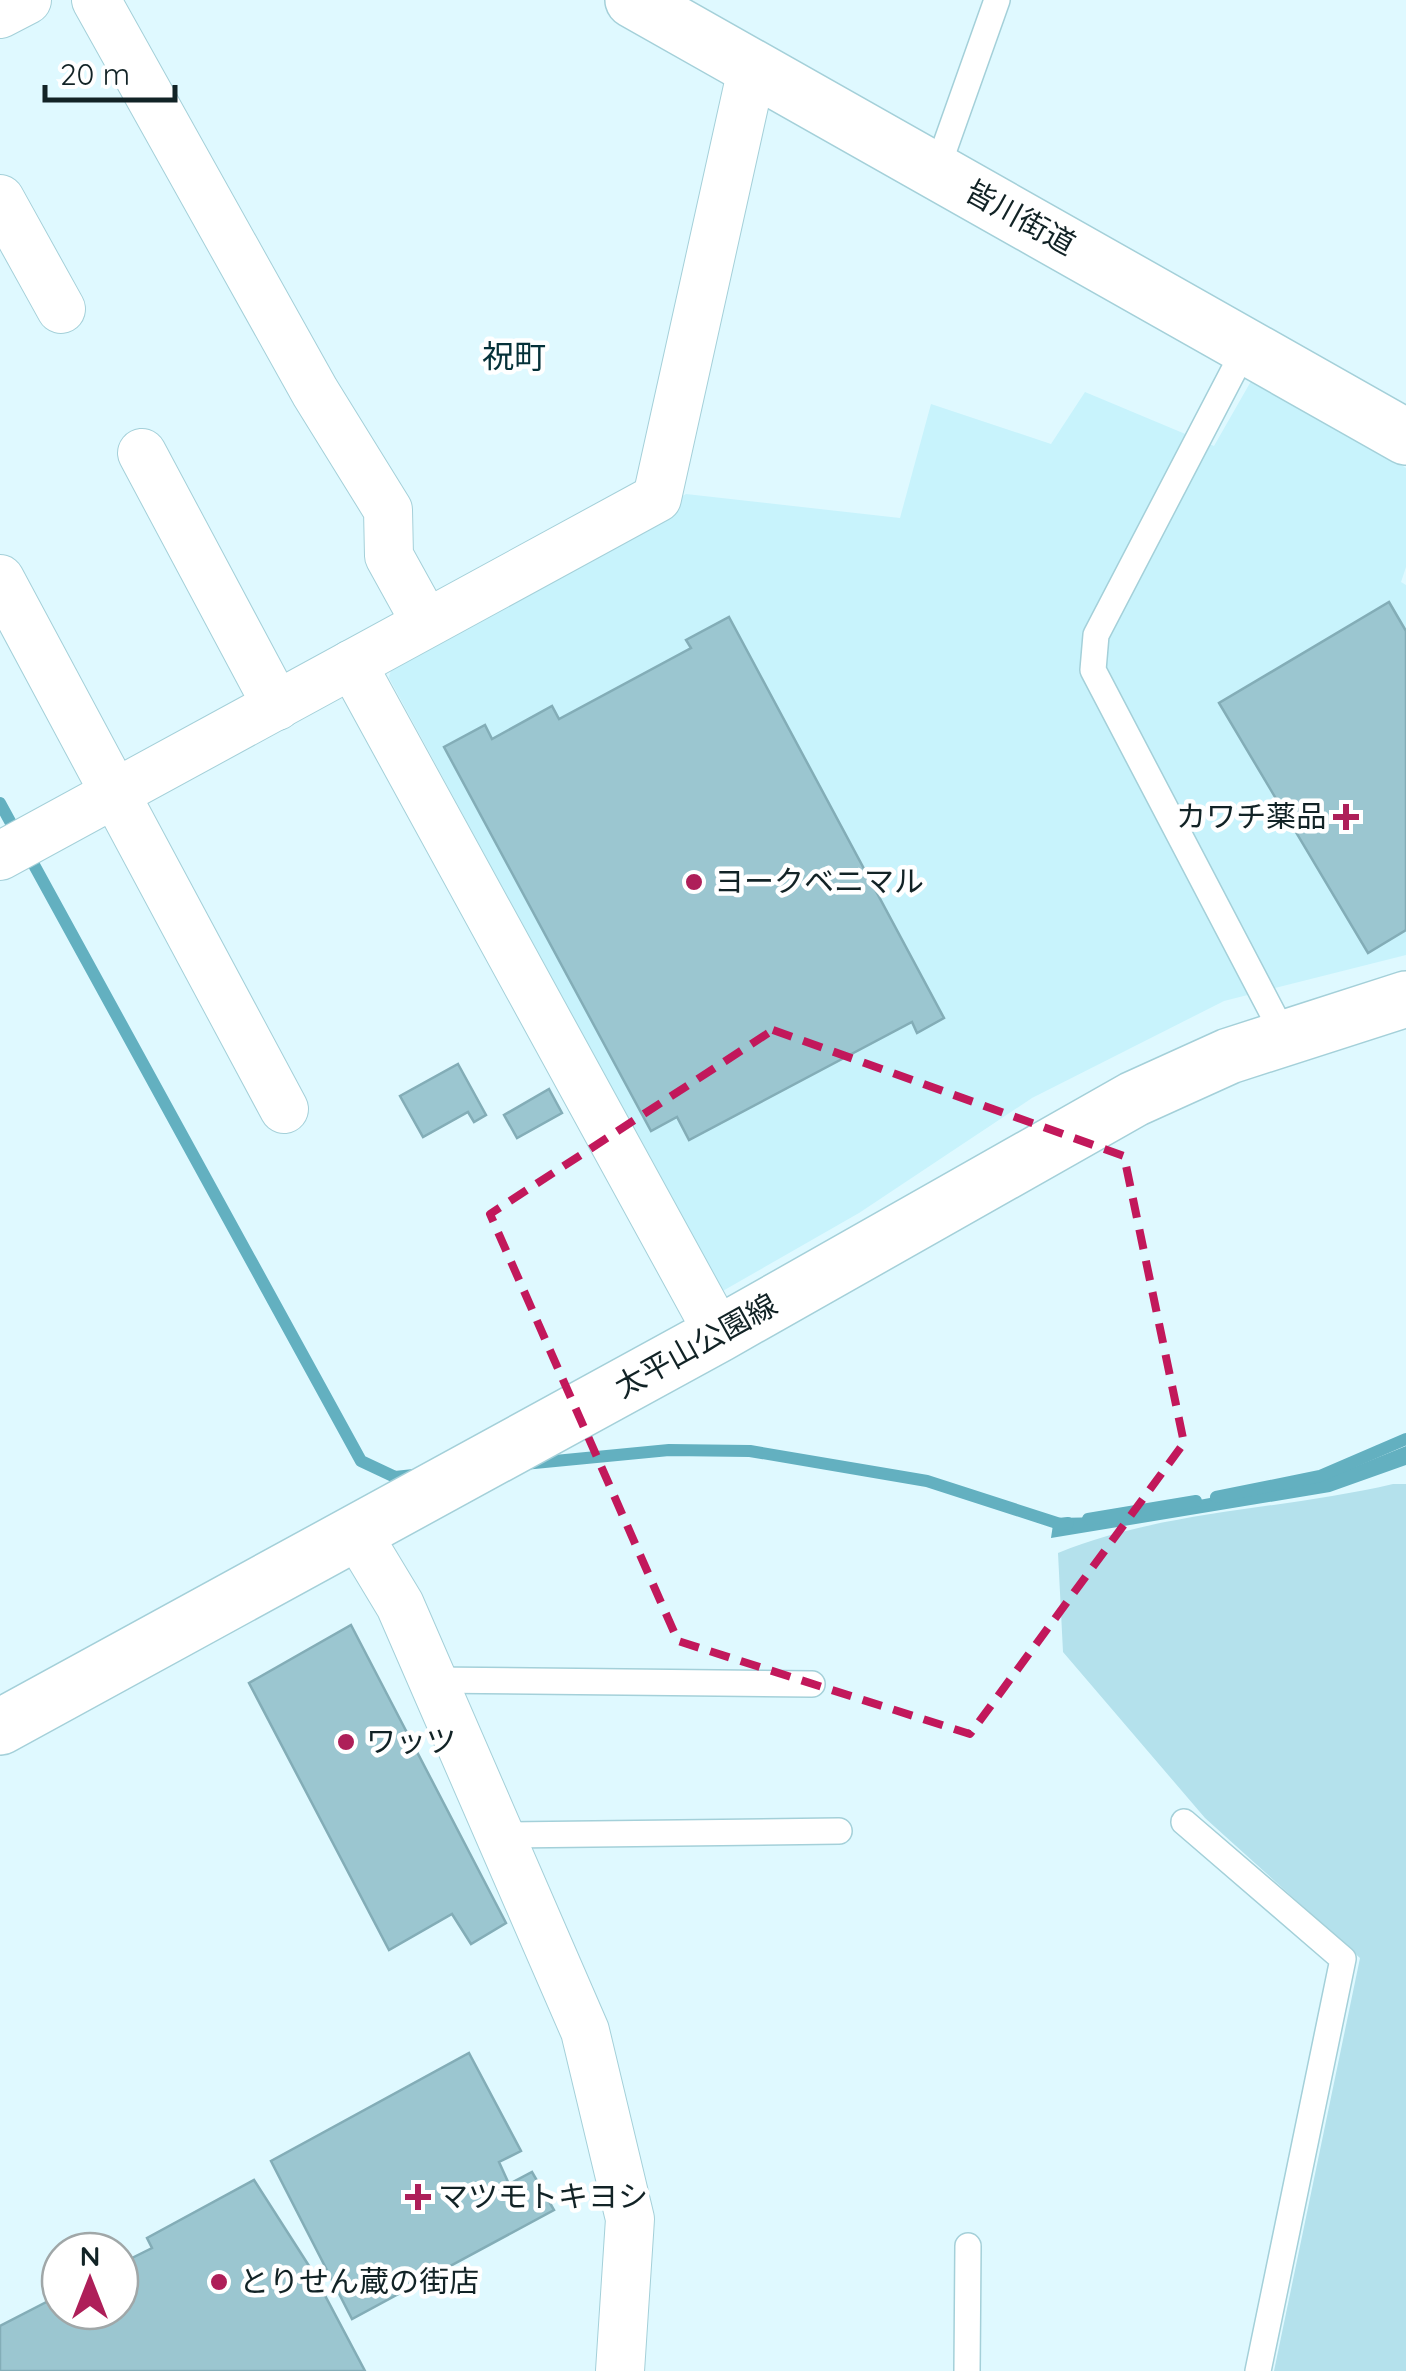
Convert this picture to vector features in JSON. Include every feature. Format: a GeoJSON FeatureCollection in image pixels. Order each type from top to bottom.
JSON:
{"type":"FeatureCollection","features":[{"type":"Feature","properties":{"kind":"main road","name":"皆川街道"},"geometry":{"type":"LineString","coordinates":[[632,0],[1406,438]]}},
{"type":"Feature","properties":{"kind":"main road","name":"太平山公園線"},"geometry":{"type":"LineString","coordinates":[[0,1727],[719,1334],[1134,1099],[1284,1036],[1406,999]]}},
{"type":"Feature","properties":{"kind":"street"},"geometry":{"type":"LineString","coordinates":[[0,14],[27,0]]}},
{"type":"Feature","properties":{"kind":"street"},"geometry":{"type":"LineString","coordinates":[[96,0],[315,392],[388,510],[389,556],[426,623]]}},
{"type":"Feature","properties":{"kind":"street"},"geometry":{"type":"LineString","coordinates":[[0,856],[656,498],[752,69]]}},
{"type":"Feature","properties":{"kind":"street"},"geometry":{"type":"LineString","coordinates":[[0,198],[60,309]]}},
{"type":"Feature","properties":{"kind":"street"},"geometry":{"type":"LineString","coordinates":[[142,453],[277,706]]}},
{"type":"Feature","properties":{"kind":"street"},"geometry":{"type":"LineString","coordinates":[[0,579],[284,1109]]}},
{"type":"Feature","properties":{"kind":"street"},"geometry":{"type":"LineString","coordinates":[[352,664],[719,1334]]}},
{"type":"Feature","properties":{"kind":"street"},"geometry":{"type":"LineString","coordinates":[[356,1532],[400,1605],[585,2031],[630,2220],[620,2371]]}},
{"type":"Feature","properties":{"kind":"lane"},"geometry":{"type":"LineString","coordinates":[[936,172],[997,0]]}},
{"type":"Feature","properties":{"kind":"lane"},"geometry":{"type":"LineString","coordinates":[[1247,346],[1096,635],[1093,670],[1284,1036]]}},
{"type":"Feature","properties":{"kind":"lane"},"geometry":{"type":"LineString","coordinates":[[432,1680],[812,1684]]}},
{"type":"Feature","properties":{"kind":"lane"},"geometry":{"type":"LineString","coordinates":[[1184,1822],[1343,1959],[1258,2371]]}},
{"type":"Feature","properties":{"kind":"lane"},"geometry":{"type":"LineString","coordinates":[[499,1836],[839,1831]]}},
{"type":"Feature","properties":{"kind":"lane"},"geometry":{"type":"LineString","coordinates":[[966,2371],[968,2246]]}},
{"type":"Feature","properties":{"kind":"highlighted area"},"geometry":{"type":"Polygon","coordinates":[[[773,1030],[1124,1156],[1184,1443],[970,1734],[678,1641],[490,1214],[773,1030]]]}},
{"type":"Feature","properties":{"kind":"shaded area"},"geometry":{"type":"Polygon","coordinates":[[[1254,376],[1406,468],[1406,567],[1401,582],[1406,585],[1406,955],[1224,1001],[1032,1098],[859,1213],[721,1292],[389,678],[393,661],[686,494],[900,518],[931,404],[1051,444],[1085,392],[1214,446],[1254,376]]]}},
{"type":"Feature","properties":{"kind":"shaded area"},"geometry":{"type":"Polygon","coordinates":[[[1406,1446],[1406,1465],[1330,1492],[1051,1538],[1054,1518],[1109,1517],[1337,1474],[1406,1446]]]}},
{"type":"Feature","properties":{"kind":"shaded area"},"geometry":{"type":"Polygon","coordinates":[[[1406,1484],[1406,2371],[1274,2371],[1360,1958],[1205,1818],[1063,1652],[1058,1553],[1181,1519],[1406,1484]]]}},
{"type":"Feature","properties":{"kind":"building","name":"カワチ薬品"},"geometry":{"type":"Polygon","coordinates":[[[1389,602],[1406,631],[1406,930],[1368,953],[1219,703],[1389,602]]]}},
{"type":"Feature","properties":{"kind":"building","name":"ヨークベニマル"},"geometry":{"type":"Polygon","coordinates":[[[729,617],[944,1018],[917,1033],[912,1022],[689,1140],[677,1117],[651,1131],[444,747],[485,725],[492,739],[552,706],[559,719],[691,648],[686,640],[729,617]]]}},
{"type":"Feature","properties":{"kind":"building"},"geometry":{"type":"Polygon","coordinates":[[[458,1064],[486,1115],[474,1122],[468,1112],[423,1137],[400,1096],[458,1064]]]}},
{"type":"Feature","properties":{"kind":"building"},"geometry":{"type":"Polygon","coordinates":[[[549,1089],[562,1113],[517,1138],[504,1115],[549,1089]]]}},
{"type":"Feature","properties":{"kind":"building","name":"ワッツ"},"geometry":{"type":"Polygon","coordinates":[[[351,1625],[506,1923],[471,1944],[452,1914],[389,1950],[249,1683],[351,1625]]]}},
{"type":"Feature","properties":{"kind":"building","name":"マツモトキヨシ"},"geometry":{"type":"Polygon","coordinates":[[[469,2053],[521,2151],[499,2162],[509,2184],[532,2172],[554,2210],[352,2319],[271,2161],[469,2053]]]}},
{"type":"Feature","properties":{"kind":"building","name":"とりせん蔵の街店"},"geometry":{"type":"Polygon","coordinates":[[[254,2180],[311,2269],[365,2371],[0,2371],[0,2326],[40,2305],[40,2331],[140,2331],[140,2254],[152,2248],[147,2238],[254,2180]]]}},
{"type":"Feature","properties":{"kind":"waterway"},"geometry":{"type":"LineString","coordinates":[[0,803],[18,836]]}},
{"type":"Feature","properties":{"kind":"waterway"},"geometry":{"type":"LineString","coordinates":[[28,854],[361,1461],[395,1477],[414,1475]]}},
{"type":"Feature","properties":{"kind":"waterway"},"geometry":{"type":"LineString","coordinates":[[1216,1497],[1320,1476],[1406,1439]]}},
{"type":"Feature","properties":{"kind":"waterway"},"geometry":{"type":"LineString","coordinates":[[524,1464],[669,1450],[750,1451],[927,1481],[1060,1524],[1068,1523]]}},
{"type":"Feature","properties":{"kind":"waterway"},"geometry":{"type":"LineString","coordinates":[[1088,1519],[1196,1501]]}},
{"type":"Feature","properties":{"kind":"place","name":"カワチ薬品"},"geometry":{"type":"Point","coordinates":[1346,817]}},
{"type":"Feature","properties":{"kind":"place","name":"ヨークベニマル"},"geometry":{"type":"Point","coordinates":[694,882]}},
{"type":"Feature","properties":{"kind":"place","name":"ワッツ"},"geometry":{"type":"Point","coordinates":[346,1742]}},
{"type":"Feature","properties":{"kind":"place","name":"マツモトキヨシ"},"geometry":{"type":"Point","coordinates":[418,2197]}},
{"type":"Feature","properties":{"kind":"place","name":"とりせん蔵の街店"},"geometry":{"type":"Point","coordinates":[219,2282]}},
{"type":"Feature","properties":{"kind":"district","name":"祝町"},"geometry":{"type":"Point","coordinates":[514,357]}}]}
